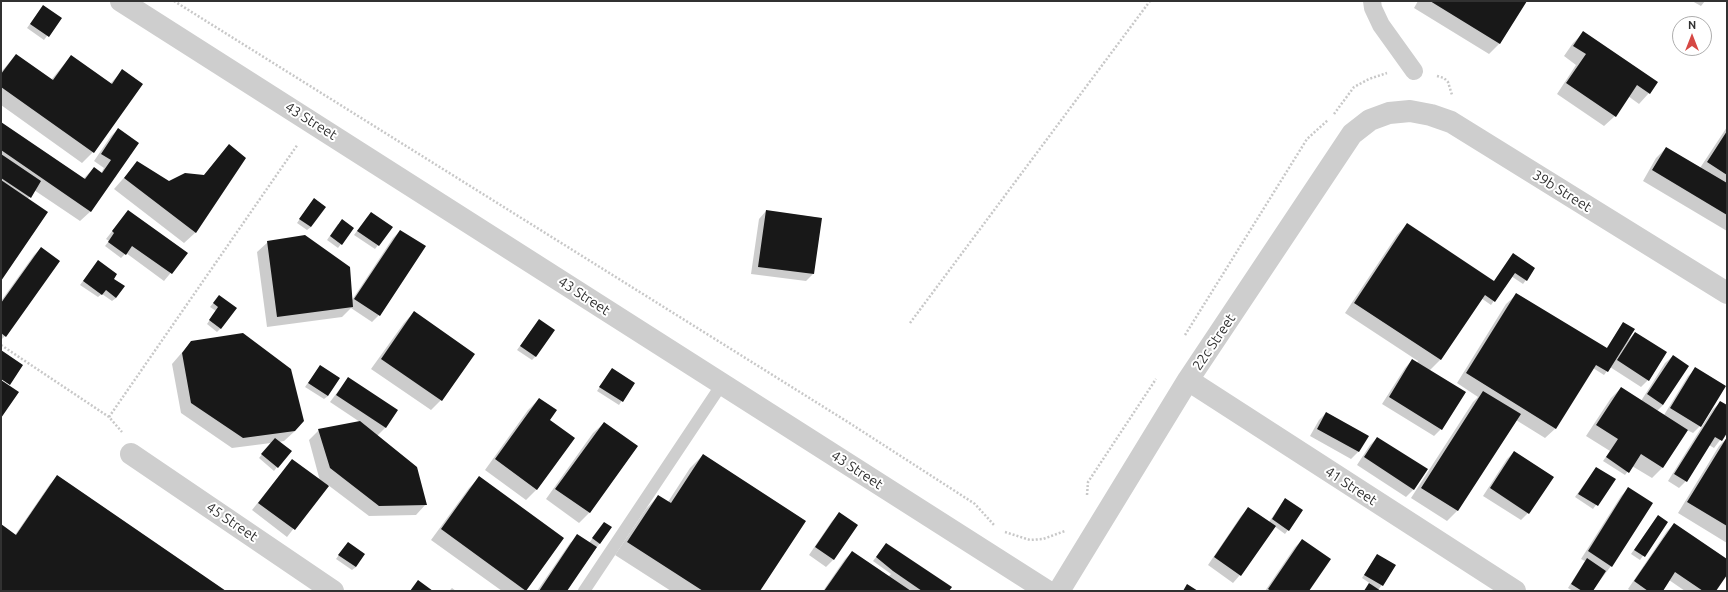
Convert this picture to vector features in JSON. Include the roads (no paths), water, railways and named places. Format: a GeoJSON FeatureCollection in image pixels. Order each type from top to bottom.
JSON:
{"type":"FeatureCollection","features":[{"type":"Feature","properties":{"kind":"street","name":"43 Street"},"geometry":{"type":"LineString","coordinates":[[121,1],[1047,591]]}},
{"type":"Feature","properties":{"kind":"street"},"geometry":{"type":"LineString","coordinates":[[1372,1],[1373,8],[1382,24],[1414,71]]}},
{"type":"Feature","properties":{"kind":"street","name":"39b Street"},"geometry":{"type":"LineString","coordinates":[[1389,113],[1410,112],[1424,114],[1451,122],[1727,293]]}},
{"type":"Feature","properties":{"kind":"street","name":"22c Street"},"geometry":{"type":"LineString","coordinates":[[1059,591],[1188,380],[1352,134],[1370,120],[1389,113]]}},
{"type":"Feature","properties":{"kind":"street","name":"41 Street"},"geometry":{"type":"LineString","coordinates":[[1188,380],[1506,589]]}},
{"type":"Feature","properties":{"kind":"street","name":"45 Street"},"geometry":{"type":"LineString","coordinates":[[131,454],[333,591]]}},
{"type":"Feature","properties":{"kind":"lane"},"geometry":{"type":"LineString","coordinates":[[584,591],[722,384]]}}]}
